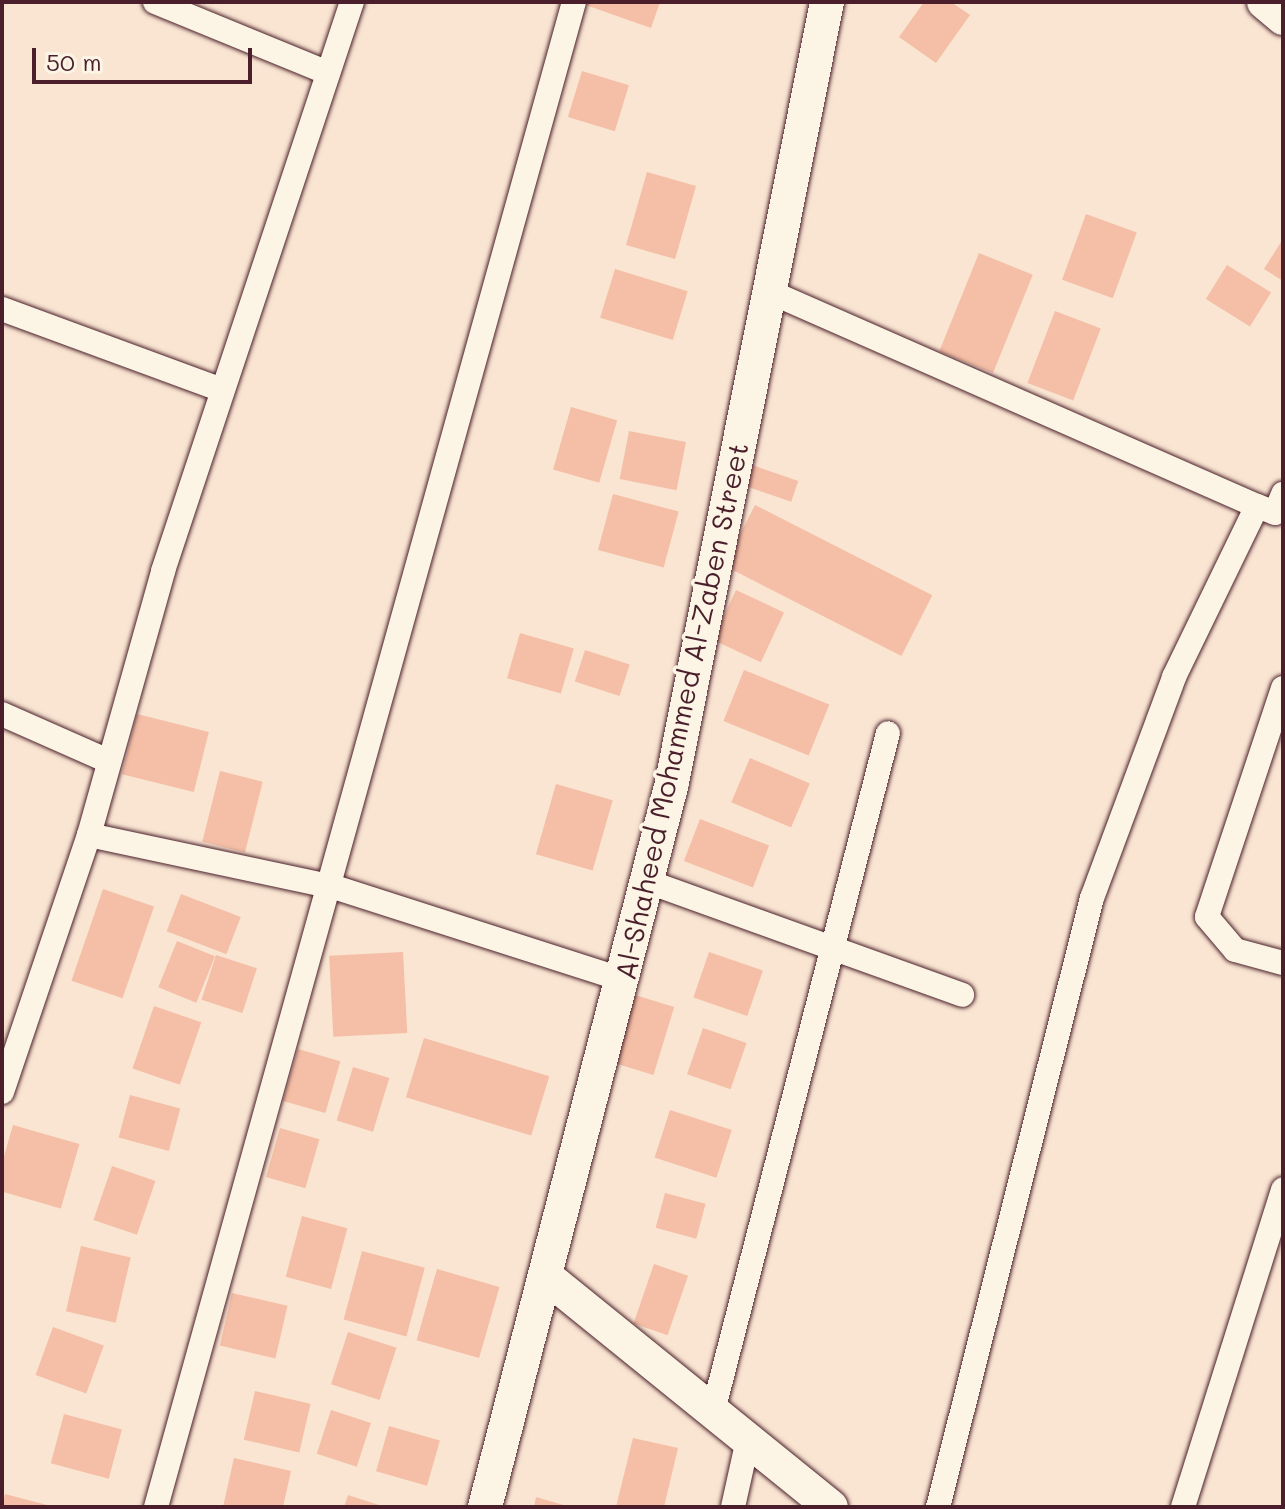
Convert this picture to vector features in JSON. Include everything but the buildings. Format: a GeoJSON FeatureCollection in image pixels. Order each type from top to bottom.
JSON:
{"type":"FeatureCollection","features":[{"type":"Feature","properties":{"kind":"street"},"geometry":{"type":"LineString","coordinates":[[155,2],[328,73]]}},
{"type":"Feature","properties":{"kind":"street"},"geometry":{"type":"LineString","coordinates":[[2,1092],[89,835],[106,760],[222,390],[352,2]]}},
{"type":"Feature","properties":{"kind":"street"},"geometry":{"type":"LineString","coordinates":[[156,1507],[334,887],[574,2]]}},
{"type":"Feature","properties":{"kind":"street","name":"Al-Shaheed Mohammed Al-Zaben Street"},"geometry":{"type":"LineString","coordinates":[[485,1507],[548,1278],[693,685],[827,2]]}},
{"type":"Feature","properties":{"kind":"street"},"geometry":{"type":"LineString","coordinates":[[1264,2],[1283,18]]}},
{"type":"Feature","properties":{"kind":"street"},"geometry":{"type":"LineString","coordinates":[[768,291],[1274,507],[1174,677],[1092,898],[938,1507]]}},
{"type":"Feature","properties":{"kind":"street"},"geometry":{"type":"LineString","coordinates":[[2,309],[222,390]]}},
{"type":"Feature","properties":{"kind":"street"},"geometry":{"type":"LineString","coordinates":[[1283,688],[1207,917],[1235,950],[1283,963]]}},
{"type":"Feature","properties":{"kind":"street"},"geometry":{"type":"LineString","coordinates":[[2,714],[106,760]]}},
{"type":"Feature","properties":{"kind":"street"},"geometry":{"type":"LineString","coordinates":[[712,1415],[827,949],[888,733]]}},
{"type":"Feature","properties":{"kind":"street"},"geometry":{"type":"LineString","coordinates":[[89,835],[334,887],[623,980]]}},
{"type":"Feature","properties":{"kind":"street"},"geometry":{"type":"LineString","coordinates":[[646,881],[827,949],[962,995]]}},
{"type":"Feature","properties":{"kind":"street"},"geometry":{"type":"LineString","coordinates":[[1183,1507],[1283,1189]]}},
{"type":"Feature","properties":{"kind":"street"},"geometry":{"type":"LineString","coordinates":[[548,1278],[747,1444],[831,1507]]}},
{"type":"Feature","properties":{"kind":"street"},"geometry":{"type":"LineString","coordinates":[[733,1507],[747,1444]]}}]}
